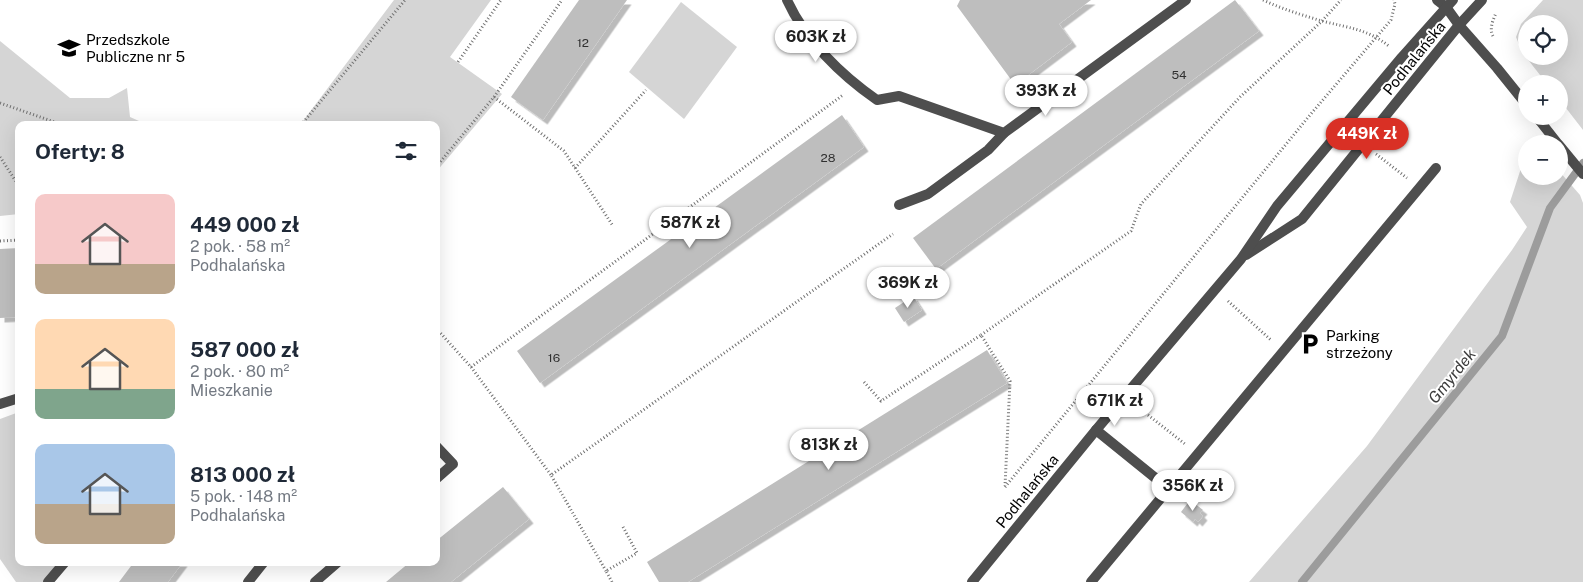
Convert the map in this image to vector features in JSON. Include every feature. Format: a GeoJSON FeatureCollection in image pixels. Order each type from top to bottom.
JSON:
{"type":"FeatureCollection","features":[{"type":"Feature","properties":{"kind":"street"},"geometry":{"type":"LineString","coordinates":[[787,0],[793,12],[818,47],[856,86],[877,100],[899,96],[1004,133]]}},
{"type":"Feature","properties":{"kind":"street"},"geometry":{"type":"LineString","coordinates":[[899,205],[928,194],[988,150],[1004,133],[1186,0]]}},
{"type":"Feature","properties":{"kind":"street"},"geometry":{"type":"LineString","coordinates":[[1437,0],[1448,2],[1459,25],[1518,94]]}},
{"type":"Feature","properties":{"kind":"street","name":"Podhalańska"},"geometry":{"type":"LineString","coordinates":[[1241,258],[1302,219],[1459,25],[1482,0]]}},
{"type":"Feature","properties":{"kind":"street","name":"Podhalańska"},"geometry":{"type":"LineString","coordinates":[[972,582],[1096,430],[1241,258],[1277,206],[1448,2]]}},
{"type":"Feature","properties":{"kind":"street"},"geometry":{"type":"LineString","coordinates":[[1543,125],[1551,135]]}},
{"type":"Feature","properties":{"kind":"street"},"geometry":{"type":"LineString","coordinates":[[1568,156],[1583,174]]}},
{"type":"Feature","properties":{"kind":"street"},"geometry":{"type":"LineString","coordinates":[[1091,582],[1436,168]]}},
{"type":"Feature","properties":{"kind":"street"},"geometry":{"type":"LineString","coordinates":[[0,404],[15,399]]}},
{"type":"Feature","properties":{"kind":"street"},"geometry":{"type":"LineString","coordinates":[[1096,430],[1168,489]]}},
{"type":"Feature","properties":{"kind":"street"},"geometry":{"type":"LineString","coordinates":[[440,450],[453,464],[440,475]]}},
{"type":"Feature","properties":{"kind":"street"},"geometry":{"type":"LineString","coordinates":[[48,582],[62,566]]}},
{"type":"Feature","properties":{"kind":"street"},"geometry":{"type":"LineString","coordinates":[[248,582],[261,566]]}},
{"type":"Feature","properties":{"kind":"street"},"geometry":{"type":"LineString","coordinates":[[315,582],[333,566]]}},
{"type":"Feature","properties":{"kind":"path"},"geometry":{"type":"LineString","coordinates":[[304,121],[405,0]]}},
{"type":"Feature","properties":{"kind":"path"},"geometry":{"type":"LineString","coordinates":[[458,62],[501,0]]}},
{"type":"Feature","properties":{"kind":"path"},"geometry":{"type":"LineString","coordinates":[[440,162],[494,97],[562,0]]}},
{"type":"Feature","properties":{"kind":"path"},"geometry":{"type":"LineString","coordinates":[[1263,0],[1286,10],[1377,36]]}},
{"type":"Feature","properties":{"kind":"path"},"geometry":{"type":"LineString","coordinates":[[864,382],[881,401],[1131,232],[1141,204],[1240,97],[1322,21],[1341,0]]}},
{"type":"Feature","properties":{"kind":"path"},"geometry":{"type":"LineString","coordinates":[[981,335],[1010,381],[1005,487],[1310,115],[1391,20],[1395,4],[1394,0]]}},
{"type":"Feature","properties":{"kind":"path"},"geometry":{"type":"LineString","coordinates":[[1495,39],[1491,33],[1492,20],[1498,8]]}},
{"type":"Feature","properties":{"kind":"path"},"geometry":{"type":"LineString","coordinates":[[471,367],[856,86]]}},
{"type":"Feature","properties":{"kind":"path"},"geometry":{"type":"LineString","coordinates":[[575,168],[646,90]]}},
{"type":"Feature","properties":{"kind":"path"},"geometry":{"type":"LineString","coordinates":[[494,97],[564,151],[613,226]]}},
{"type":"Feature","properties":{"kind":"path"},"geometry":{"type":"LineString","coordinates":[[0,103],[52,121]]}},
{"type":"Feature","properties":{"kind":"path"},"geometry":{"type":"LineString","coordinates":[[1376,154],[1419,189]]}},
{"type":"Feature","properties":{"kind":"path"},"geometry":{"type":"LineString","coordinates":[[0,157],[15,180]]}},
{"type":"Feature","properties":{"kind":"path"},"geometry":{"type":"LineString","coordinates":[[551,474],[893,234]]}},
{"type":"Feature","properties":{"kind":"path"},"geometry":{"type":"LineString","coordinates":[[0,242],[15,240]]}},
{"type":"Feature","properties":{"kind":"path"},"geometry":{"type":"LineString","coordinates":[[1228,301],[1283,352]]}},
{"type":"Feature","properties":{"kind":"path"},"geometry":{"type":"LineString","coordinates":[[440,332],[471,367],[551,474],[612,582]]}},
{"type":"Feature","properties":{"kind":"path"},"geometry":{"type":"LineString","coordinates":[[1148,415],[1198,454]]}},
{"type":"Feature","properties":{"kind":"path"},"geometry":{"type":"LineString","coordinates":[[606,571],[637,552],[622,526]]}},
{"type":"Feature","properties":{"kind":"shaded area"},"geometry":{"type":"Polygon","coordinates":[[[394,0],[491,0],[450,57],[502,94],[440,167],[440,121],[303,121],[394,0]]]}},
{"type":"Feature","properties":{"kind":"shaded area"},"geometry":{"type":"Polygon","coordinates":[[[1543,0],[1583,0],[1583,130],[1568,111],[1568,75],[1540,75],[1532,65],[1568,65],[1568,15],[1529,15],[1543,0]]]}},
{"type":"Feature","properties":{"kind":"shaded area"},"geometry":{"type":"Polygon","coordinates":[[[681,2],[737,47],[684,119],[629,72],[681,2]]]}},
{"type":"Feature","properties":{"kind":"shaded area"},"geometry":{"type":"Polygon","coordinates":[[[0,41],[70,98],[109,98],[127,88],[130,117],[139,121],[15,121],[15,214],[0,216],[0,41]]]}},
{"type":"Feature","properties":{"kind":"shaded area"},"geometry":{"type":"Polygon","coordinates":[[[1518,177],[1518,185],[1568,185],[1568,181],[1580,195],[1583,203],[1583,582],[1249,582],[1367,446],[1512,250],[1527,227],[1510,202],[1518,177]]]}},
{"type":"Feature","properties":{"kind":"shaded area"},"geometry":{"type":"Polygon","coordinates":[[[15,413],[15,566],[61,566],[48,582],[16,582],[0,559],[0,419],[15,413]]]}},
{"type":"Feature","properties":{"kind":"building"},"geometry":{"type":"Polygon","coordinates":[[[579,0],[627,0],[543,120],[511,97],[579,0]]]}},
{"type":"Feature","properties":{"kind":"building"},"geometry":{"type":"Polygon","coordinates":[[[960,0],[1091,0],[1059,24],[1072,42],[1015,85],[957,6],[960,0]]]}},
{"type":"Feature","properties":{"kind":"building"},"geometry":{"type":"Polygon","coordinates":[[[1235,0],[1259,31],[936,269],[913,238],[1235,0]]]}},
{"type":"Feature","properties":{"kind":"building"},"geometry":{"type":"Polygon","coordinates":[[[842,115],[864,147],[540,383],[517,351],[842,115]]]}},
{"type":"Feature","properties":{"kind":"building"},"geometry":{"type":"Polygon","coordinates":[[[15,248],[15,317],[0,318],[0,249],[15,248]]]}},
{"type":"Feature","properties":{"kind":"building"},"geometry":{"type":"Polygon","coordinates":[[[913,296],[922,310],[904,322],[895,308],[913,296]]]}},
{"type":"Feature","properties":{"kind":"building"},"geometry":{"type":"Polygon","coordinates":[[[987,350],[1007,383],[688,582],[659,582],[647,562],[987,350]]]}},
{"type":"Feature","properties":{"kind":"building"},"geometry":{"type":"Polygon","coordinates":[[[503,487],[529,519],[451,582],[386,582],[405,566],[440,566],[440,538],[503,487]]]}},
{"type":"Feature","properties":{"kind":"building"},"geometry":{"type":"Polygon","coordinates":[[[1190,500],[1203,510],[1200,513],[1203,516],[1198,522],[1195,519],[1193,522],[1181,512],[1190,500]]]}},
{"type":"Feature","properties":{"kind":"building"},"geometry":{"type":"Polygon","coordinates":[[[131,566],[180,566],[168,582],[119,582],[131,566]]]}},
{"type":"Feature","properties":{"kind":"waterway","name":"Gmyrdek"},"geometry":{"type":"LineString","coordinates":[[1302,582],[1502,336],[1550,208],[1583,163]]}},
{"type":"Feature","properties":{"kind":"place","name":"Przedszkole Publiczne nr 5"},"geometry":{"type":"Point","coordinates":[69,48]}},
{"type":"Feature","properties":{"kind":"place","name":"Parking strzeżony"},"geometry":{"type":"Point","coordinates":[1310,344]}}]}
